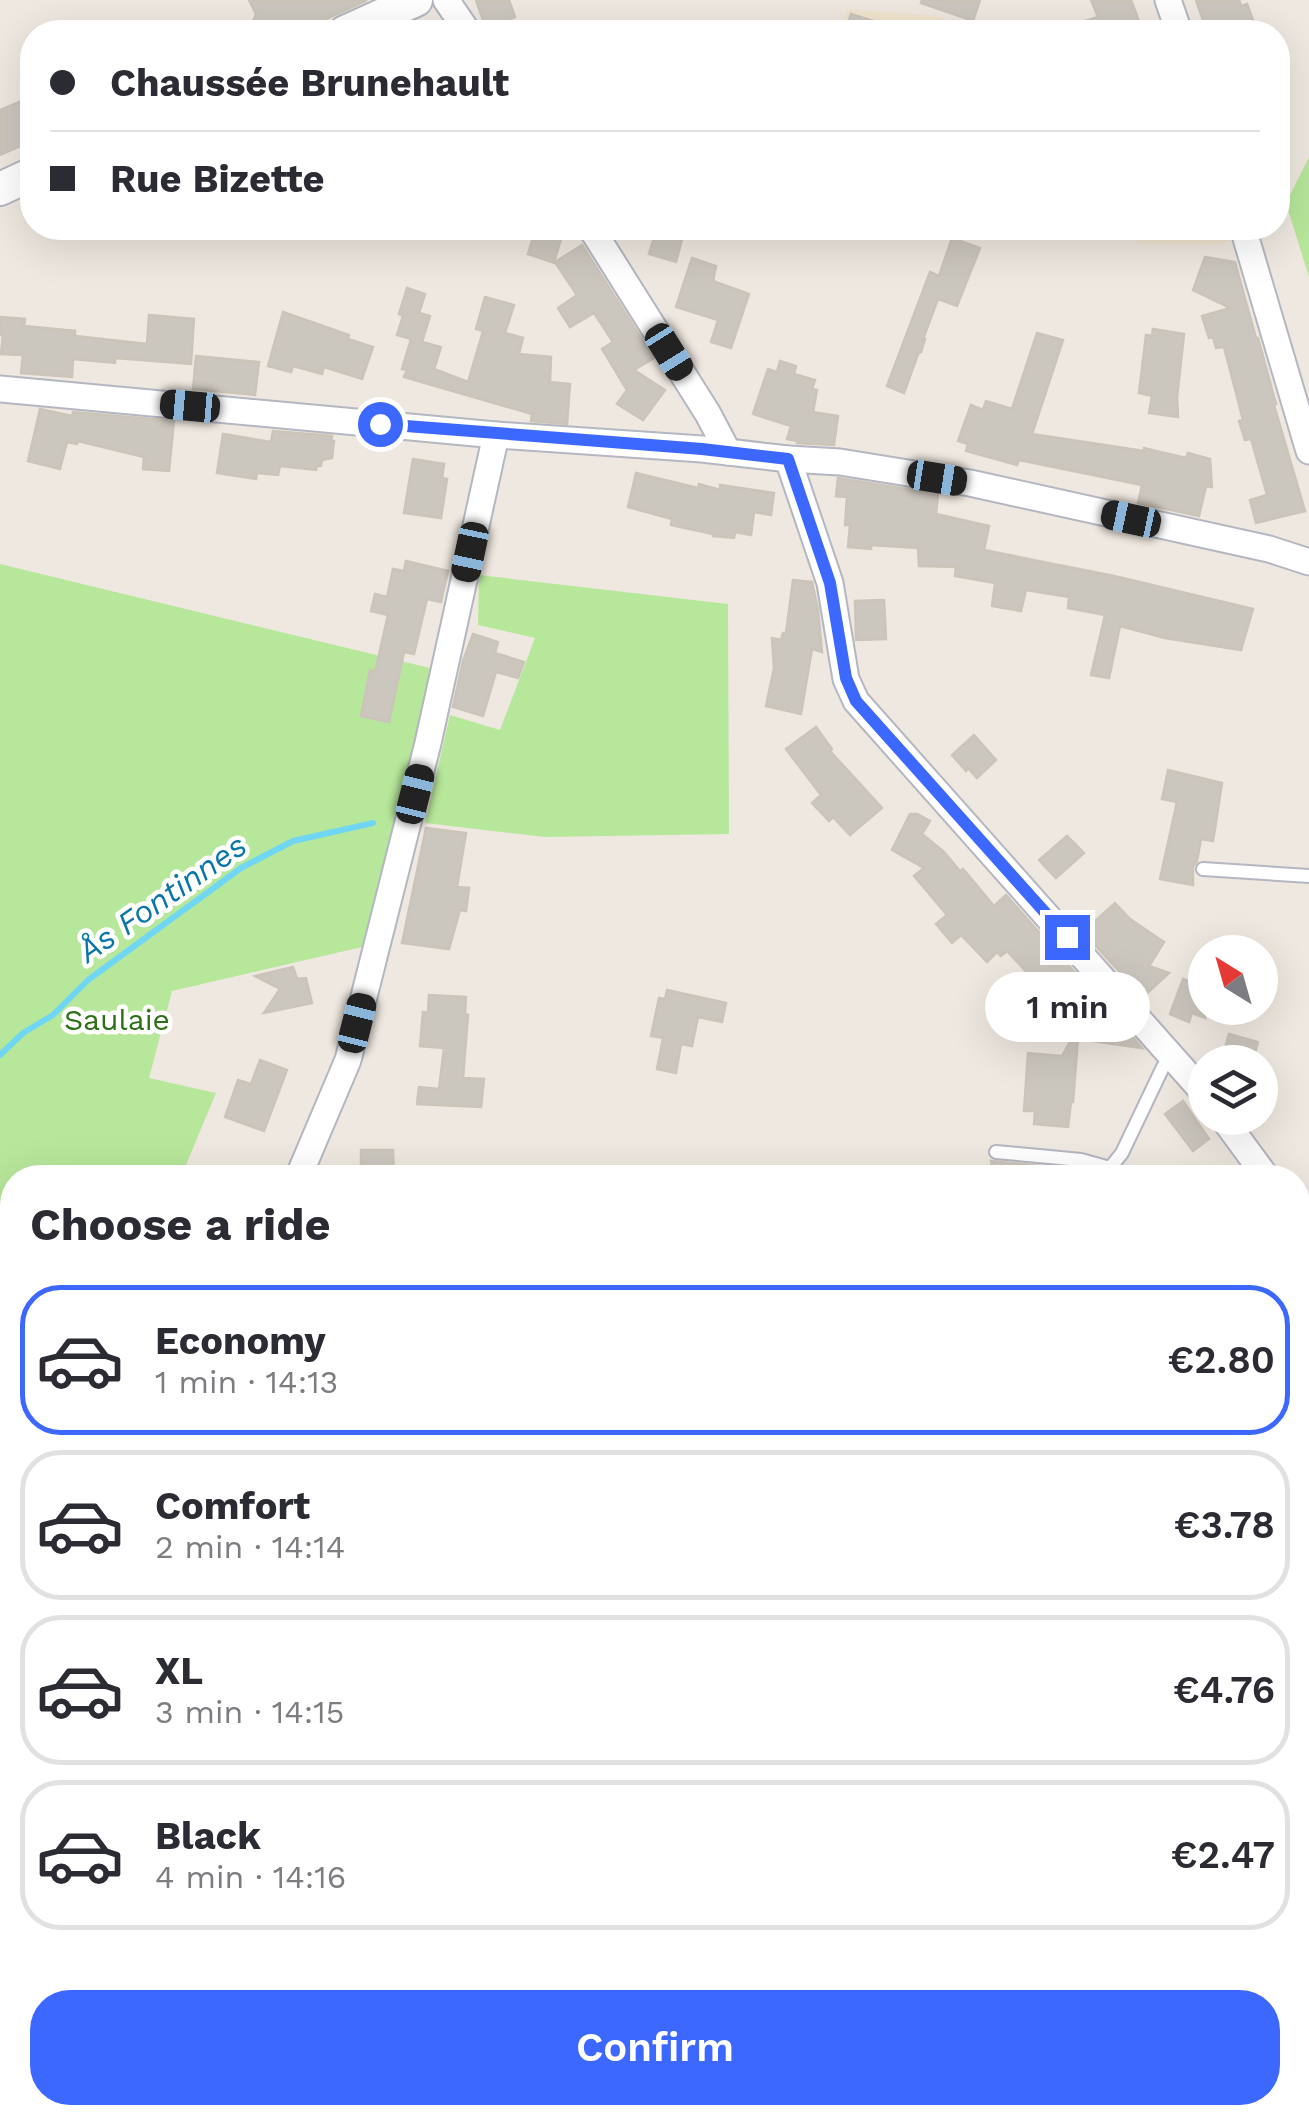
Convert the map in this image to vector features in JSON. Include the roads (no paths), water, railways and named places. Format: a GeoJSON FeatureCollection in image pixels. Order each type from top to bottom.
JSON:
{"type":"FeatureCollection","features":[{"type":"Feature","properties":{"kind":"street"},"geometry":{"type":"LineString","coordinates":[[371,20],[416,0]]}},
{"type":"Feature","properties":{"kind":"street"},"geometry":{"type":"LineString","coordinates":[[599,240],[728,452]]}},
{"type":"Feature","properties":{"kind":"street"},"geometry":{"type":"LineString","coordinates":[[1247,240],[1309,451]]}},
{"type":"Feature","properties":{"kind":"street"},"geometry":{"type":"LineString","coordinates":[[0,389],[840,462],[970,484],[1269,549],[1309,562]]}},
{"type":"Feature","properties":{"kind":"street"},"geometry":{"type":"LineString","coordinates":[[304,1165],[348,1060],[428,743],[496,435]]}},
{"type":"Feature","properties":{"kind":"street"},"geometry":{"type":"LineString","coordinates":[[788,459],[830,583],[846,678],[856,701],[1188,1074]]}},
{"type":"Feature","properties":{"kind":"street"},"geometry":{"type":"LineString","coordinates":[[1235,1135],[1257,1165]]}},
{"type":"Feature","properties":{"kind":"lane"},"geometry":{"type":"LineString","coordinates":[[1203,868],[1309,876]]}},
{"type":"Feature","properties":{"kind":"lane"},"geometry":{"type":"LineString","coordinates":[[1113,1165],[1122,1154],[1172,1055]]}},
{"type":"Feature","properties":{"kind":"lane"},"geometry":{"type":"LineString","coordinates":[[996,1152],[1099,1165]]}},
{"type":"Feature","properties":{"kind":"waterway","name":"Ås Fontinnes"},"geometry":{"type":"LineString","coordinates":[[0,1055],[23,1033],[53,1015],[88,980],[241,868],[293,841],[373,823]]}},
{"type":"Feature","properties":{"kind":"park label","name":"Saulaie"},"geometry":{"type":"Point","coordinates":[117,1019]}}]}
